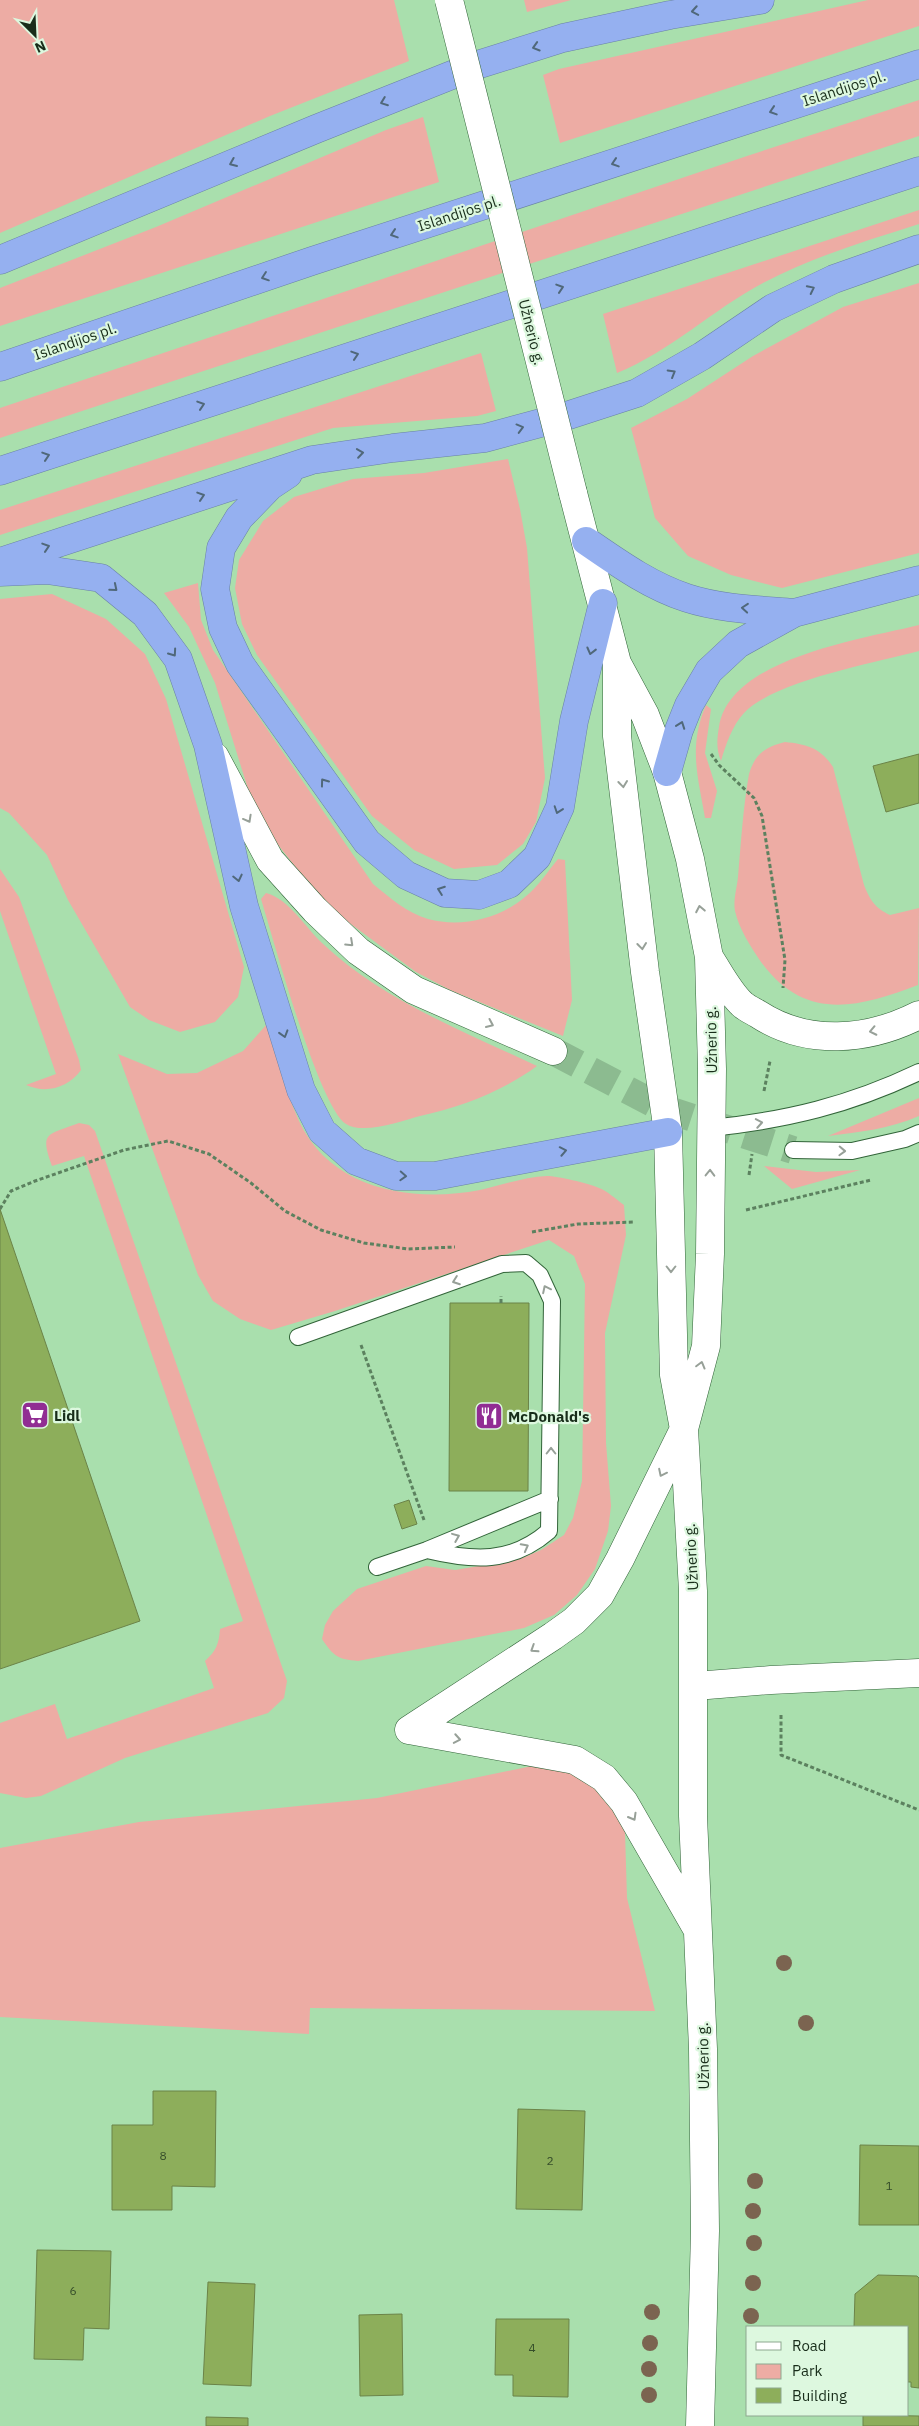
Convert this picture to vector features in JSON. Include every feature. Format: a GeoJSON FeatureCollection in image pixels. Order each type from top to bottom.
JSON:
{"type":"FeatureCollection","features":[{"type":"Feature","properties":{"kind":"highway"},"geometry":{"type":"LineString","coordinates":[[0,260],[324,125],[477,65],[563,38],[760,0]]}},
{"type":"Feature","properties":{"kind":"highway","name":"Islandijos pl."},"geometry":{"type":"LineString","coordinates":[[0,367],[312,261],[919,64]]}},
{"type":"Feature","properties":{"kind":"highway"},"geometry":{"type":"LineString","coordinates":[[0,471],[919,171]]}},
{"type":"Feature","properties":{"kind":"highway"},"geometry":{"type":"LineString","coordinates":[[0,562],[312,460],[393,448],[485,438],[563,417],[637,393],[702,356],[773,308],[834,278],[919,249]]}},
{"type":"Feature","properties":{"kind":"highway"},"geometry":{"type":"LineString","coordinates":[[312,460],[270,486],[239,518],[221,548],[215,589],[223,628],[240,664],[367,842],[406,875],[445,893],[479,895],[509,884],[538,857],[560,807],[574,721],[603,603]]}},
{"type":"Feature","properties":{"kind":"highway"},"geometry":{"type":"LineString","coordinates":[[586,541],[653,584],[688,598],[729,607],[794,613]]}},
{"type":"Feature","properties":{"kind":"highway"},"geometry":{"type":"LineString","coordinates":[[0,572],[47,570],[101,578],[145,614],[178,659],[208,745],[244,906],[301,1090],[322,1131],[356,1162],[396,1176],[436,1176],[668,1132]]}},
{"type":"Feature","properties":{"kind":"highway"},"geometry":{"type":"LineString","coordinates":[[667,772],[688,705],[709,671],[738,644],[794,613],[919,580]]}},
{"type":"Feature","properties":{"kind":"main road","name":"Užnerio g."},"geometry":{"type":"LineString","coordinates":[[449,0],[617,663],[617,736],[645,972],[668,1132],[674,1375],[684,1429],[693,1591],[694,1816],[703,2049],[705,2231],[700,2426]]}},
{"type":"Feature","properties":{"kind":"main road","name":"Užnerio g."},"geometry":{"type":"LineString","coordinates":[[617,663],[645,715],[667,772],[690,859],[709,957],[711,1128],[710,1254],[706,1346],[684,1429]]}},
{"type":"Feature","properties":{"kind":"main road"},"geometry":{"type":"LineString","coordinates":[[208,745],[270,860],[315,910],[358,951],[414,990],[552,1052]]}},
{"type":"Feature","properties":{"kind":"main road"},"geometry":{"type":"LineString","coordinates":[[709,957],[742,1004],[776,1026],[812,1036],[846,1037],[898,1026],[919,1016]]}},
{"type":"Feature","properties":{"kind":"main road"},"geometry":{"type":"LineString","coordinates":[[668,1132],[711,1128]]}},
{"type":"Feature","properties":{"kind":"main road"},"geometry":{"type":"LineString","coordinates":[[684,1429],[620,1560],[600,1595],[574,1621],[553,1636],[409,1730],[575,1760],[604,1778],[624,1802],[698,1931]]}},
{"type":"Feature","properties":{"kind":"main road"},"geometry":{"type":"LineString","coordinates":[[694,1686],[782,1679],[919,1673]]}},
{"type":"Feature","properties":{"kind":"lane"},"geometry":{"type":"LineString","coordinates":[[711,1128],[758,1123],[832,1107],[919,1072]]}},
{"type":"Feature","properties":{"kind":"lane"},"geometry":{"type":"LineString","coordinates":[[794,1150],[852,1151],[904,1139],[919,1133]]}},
{"type":"Feature","properties":{"kind":"lane"},"geometry":{"type":"LineString","coordinates":[[298,1337],[502,1264],[526,1264],[540,1275],[552,1301],[549,1531],[538,1540],[510,1555],[460,1558],[430,1548]]}},
{"type":"Feature","properties":{"kind":"lane"},"geometry":{"type":"LineString","coordinates":[[377,1567],[430,1548],[550,1499]]}},
{"type":"Feature","properties":{"kind":"path"},"geometry":{"type":"LineString","coordinates":[[711,750],[718,766],[754,798],[762,816],[785,960],[786,974],[748,1182]]}},
{"type":"Feature","properties":{"kind":"path"},"geometry":{"type":"LineString","coordinates":[[743,1210],[744,1201]]}},
{"type":"Feature","properties":{"kind":"path"},"geometry":{"type":"LineString","coordinates":[[352,1318],[430,1548]]}},
{"type":"Feature","properties":{"kind":"path"},"geometry":{"type":"LineString","coordinates":[[782,1679],[781,1754],[919,1810]]}},
{"type":"Feature","properties":{"kind":"green space"},"geometry":{"type":"Polygon","coordinates":[[[0,0],[394,0],[409,61],[270,116],[0,233],[0,0]]]}},
{"type":"Feature","properties":{"kind":"green space"},"geometry":{"type":"Polygon","coordinates":[[[524,0],[571,0],[527,12],[524,0]]]}},
{"type":"Feature","properties":{"kind":"green space"},"geometry":{"type":"Polygon","coordinates":[[[868,0],[919,0],[919,26],[560,143],[543,75],[559,69],[868,0]]]}},
{"type":"Feature","properties":{"kind":"green space"},"geometry":{"type":"Polygon","coordinates":[[[919,100],[919,136],[0,438],[0,408],[747,156],[919,100]]]}},
{"type":"Feature","properties":{"kind":"green space"},"geometry":{"type":"Polygon","coordinates":[[[423,117],[439,182],[0,326],[0,288],[156,227],[386,130],[423,117]]]}},
{"type":"Feature","properties":{"kind":"green space"},"geometry":{"type":"Polygon","coordinates":[[[919,210],[919,224],[839,250],[763,283],[726,305],[673,342],[637,364],[617,373],[603,314],[919,210]]]}},
{"type":"Feature","properties":{"kind":"green space"},"geometry":{"type":"Polygon","coordinates":[[[919,283],[919,553],[782,588],[731,575],[688,556],[655,518],[631,428],[687,399],[753,356],[843,307],[919,283]]]}},
{"type":"Feature","properties":{"kind":"green space"},"geometry":{"type":"Polygon","coordinates":[[[481,353],[496,411],[477,416],[333,428],[0,535],[0,510],[481,353]]]}},
{"type":"Feature","properties":{"kind":"green space"},"geometry":{"type":"Polygon","coordinates":[[[508,459],[527,548],[545,778],[536,822],[523,844],[497,865],[454,869],[414,850],[372,816],[257,655],[242,624],[235,588],[239,560],[263,521],[294,497],[353,479],[424,473],[508,459]]]}},
{"type":"Feature","properties":{"kind":"green space"},"geometry":{"type":"Polygon","coordinates":[[[198,583],[201,620],[213,650],[373,884],[392,899],[413,913],[428,919],[441,922],[479,920],[515,905],[534,889],[558,859],[565,860],[572,1000],[563,1036],[450,990],[416,972],[325,905],[265,828],[248,789],[215,683],[189,627],[164,593],[198,583]]]}},
{"type":"Feature","properties":{"kind":"green space"},"geometry":{"type":"Polygon","coordinates":[[[52,594],[106,619],[145,654],[166,699],[244,967],[238,997],[215,1022],[180,1032],[149,1020],[130,1007],[68,900],[47,855],[9,813],[0,808],[0,599],[52,594]]]}},
{"type":"Feature","properties":{"kind":"green space"},"geometry":{"type":"Polygon","coordinates":[[[919,625],[919,651],[826,674],[801,682],[758,702],[744,713],[736,724],[727,742],[721,761],[717,744],[719,727],[728,703],[747,684],[772,668],[802,655],[834,645],[919,625]]]}},
{"type":"Feature","properties":{"kind":"green space"},"geometry":{"type":"Polygon","coordinates":[[[706,705],[711,709],[705,753],[717,791],[711,818],[705,818],[696,762],[697,734],[706,705]]]}},
{"type":"Feature","properties":{"kind":"green space"},"geometry":{"type":"Polygon","coordinates":[[[785,742],[800,744],[818,751],[833,767],[864,885],[874,903],[890,915],[919,908],[918,985],[874,1000],[853,1004],[833,1005],[814,1002],[796,994],[778,981],[761,962],[746,938],[739,924],[734,903],[749,774],[754,761],[762,752],[772,746],[785,742]]]}},
{"type":"Feature","properties":{"kind":"green space"},"geometry":{"type":"Polygon","coordinates":[[[0,869],[19,897],[79,1060],[81,1070],[70,1081],[56,1088],[41,1089],[26,1085],[56,1074],[0,911],[0,869]]]}},
{"type":"Feature","properties":{"kind":"green space"},"geometry":{"type":"Polygon","coordinates":[[[266,893],[282,901],[322,943],[370,981],[424,1013],[537,1066],[496,1090],[451,1108],[372,1128],[354,1127],[346,1124],[335,1111],[310,1056],[261,899],[266,893]]]}},
{"type":"Feature","properties":{"kind":"green space"},"geometry":{"type":"Polygon","coordinates":[[[267,1024],[285,1085],[299,1121],[313,1144],[331,1163],[352,1177],[376,1186],[401,1192],[454,1194],[530,1178],[552,1176],[599,1188],[624,1205],[626,1235],[605,1333],[606,1443],[611,1506],[608,1531],[595,1569],[577,1595],[554,1615],[524,1628],[358,1661],[337,1656],[322,1639],[325,1625],[333,1611],[357,1589],[426,1566],[455,1570],[520,1559],[541,1550],[564,1535],[573,1518],[582,1481],[585,1284],[574,1256],[549,1240],[335,1311],[271,1330],[240,1319],[213,1301],[198,1275],[118,1054],[167,1074],[197,1073],[243,1051],[267,1024]]]}},
{"type":"Feature","properties":{"kind":"green space"},"geometry":{"type":"Polygon","coordinates":[[[919,1098],[919,1116],[885,1127],[828,1136],[919,1098]]]}},
{"type":"Feature","properties":{"kind":"green space"},"geometry":{"type":"Polygon","coordinates":[[[79,1123],[89,1125],[95,1131],[287,1681],[284,1698],[268,1713],[125,1758],[41,1796],[26,1798],[0,1793],[0,1723],[55,1704],[67,1739],[214,1688],[205,1661],[216,1647],[220,1629],[243,1621],[84,1156],[52,1166],[48,1155],[46,1146],[49,1136],[79,1123]]]}},
{"type":"Feature","properties":{"kind":"green space"},"geometry":{"type":"Polygon","coordinates":[[[764,1166],[816,1172],[860,1170],[792,1189],[764,1166]]]}},
{"type":"Feature","properties":{"kind":"green space"},"geometry":{"type":"Polygon","coordinates":[[[537,1765],[577,1773],[598,1788],[620,1819],[625,1832],[627,1898],[655,2011],[310,2008],[309,2034],[0,2017],[0,1848],[139,1822],[377,1798],[537,1765]]]}},
{"type":"Feature","properties":{"kind":"building"},"geometry":{"type":"Polygon","coordinates":[[[919,754],[919,803],[886,812],[873,766],[919,754]]]}},
{"type":"Feature","properties":{"kind":"building","name":"Lidl"},"geometry":{"type":"Polygon","coordinates":[[[0,1209],[140,1621],[0,1669],[0,1209]]]}},
{"type":"Feature","properties":{"kind":"building","name":"McDonald's"},"geometry":{"type":"Polygon","coordinates":[[[450,1303],[529,1303],[528,1491],[449,1491],[450,1303]]]}},
{"type":"Feature","properties":{"kind":"building"},"geometry":{"type":"Polygon","coordinates":[[[409,1500],[417,1524],[402,1529],[394,1505],[409,1500]]]}},
{"type":"Feature","properties":{"kind":"building"},"geometry":{"type":"Polygon","coordinates":[[[153,2091],[216,2091],[215,2187],[172,2186],[172,2210],[112,2210],[112,2125],[153,2125],[153,2091]]]}},
{"type":"Feature","properties":{"kind":"building"},"geometry":{"type":"Polygon","coordinates":[[[518,2109],[585,2111],[582,2210],[516,2209],[518,2109]]]}},
{"type":"Feature","properties":{"kind":"building"},"geometry":{"type":"Polygon","coordinates":[[[860,2145],[919,2146],[919,2225],[859,2225],[860,2145]]]}},
{"type":"Feature","properties":{"kind":"building"},"geometry":{"type":"Polygon","coordinates":[[[37,2250],[111,2251],[109,2329],[84,2328],[83,2360],[34,2359],[37,2250]]]}},
{"type":"Feature","properties":{"kind":"building"},"geometry":{"type":"Polygon","coordinates":[[[878,2275],[917,2276],[919,2278],[919,2388],[911,2387],[911,2382],[909,2382],[909,2326],[854,2326],[855,2294],[878,2275]]]}},
{"type":"Feature","properties":{"kind":"building"},"geometry":{"type":"Polygon","coordinates":[[[208,2282],[255,2284],[251,2386],[203,2384],[208,2282]]]}},
{"type":"Feature","properties":{"kind":"building"},"geometry":{"type":"Polygon","coordinates":[[[402,2314],[403,2395],[360,2396],[359,2315],[402,2314]]]}},
{"type":"Feature","properties":{"kind":"building"},"geometry":{"type":"Polygon","coordinates":[[[496,2319],[569,2319],[568,2397],[513,2396],[513,2375],[495,2375],[496,2319]]]}},
{"type":"Feature","properties":{"kind":"building"},"geometry":{"type":"Polygon","coordinates":[[[863,2416],[919,2416],[919,2426],[863,2426],[863,2416]]]}},
{"type":"Feature","properties":{"kind":"building"},"geometry":{"type":"Polygon","coordinates":[[[206,2417],[248,2418],[248,2426],[206,2426],[206,2417]]]}},
{"type":"Feature","properties":{"kind":"tunnel"},"geometry":{"type":"LineString","coordinates":[[553,1051],[662,1108],[793,1150]]}},
{"type":"Feature","properties":{"kind":"place","name":"Lidl"},"geometry":{"type":"Point","coordinates":[35,1415]}},
{"type":"Feature","properties":{"kind":"place","name":"McDonald's"},"geometry":{"type":"Point","coordinates":[489,1416]}}]}
